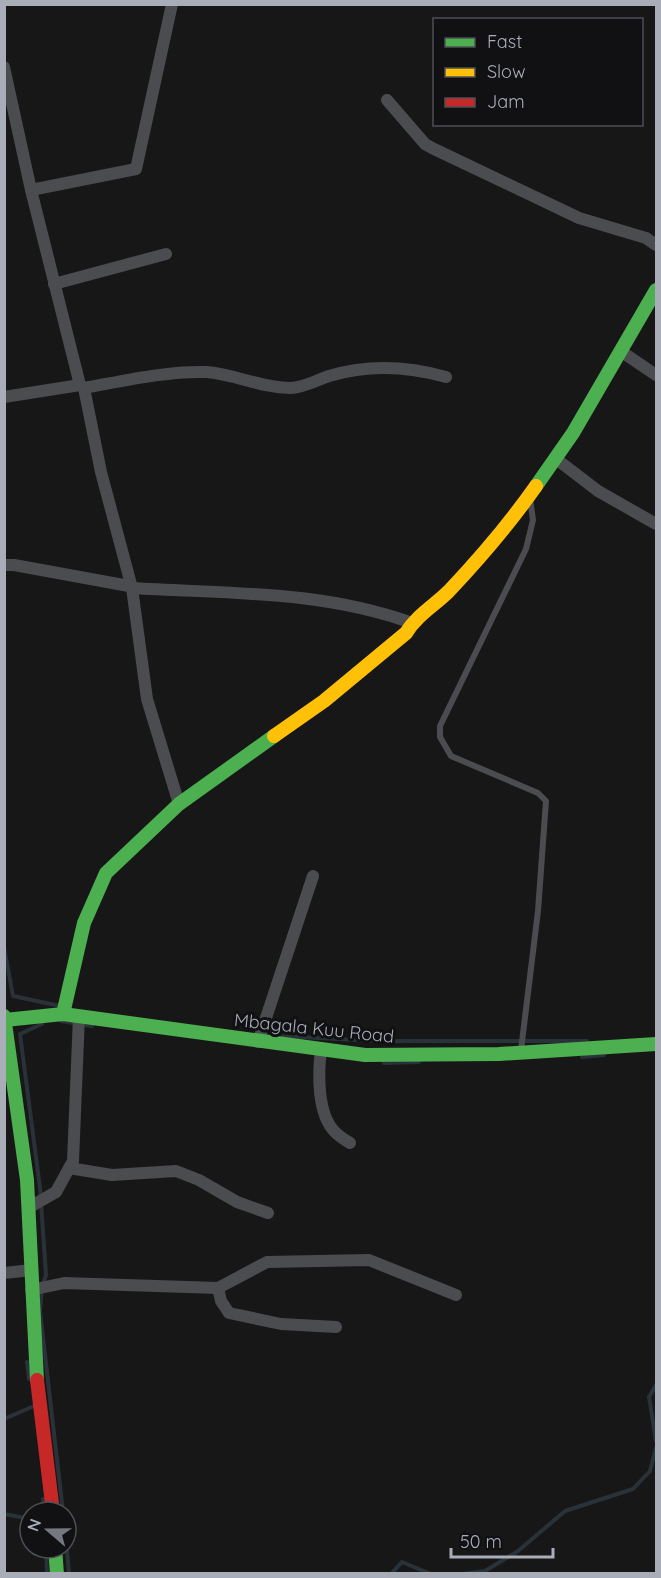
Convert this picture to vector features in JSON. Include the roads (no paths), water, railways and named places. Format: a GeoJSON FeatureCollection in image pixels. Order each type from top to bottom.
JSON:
{"type":"FeatureCollection","features":[{"type":"Feature","properties":{"kind":"street"},"geometry":{"type":"LineString","coordinates":[[31,190],[136,169],[172,4]]}},
{"type":"Feature","properties":{"kind":"street"},"geometry":{"type":"LineString","coordinates":[[4,67],[31,190],[131,587],[147,699],[179,804]]}},
{"type":"Feature","properties":{"kind":"street"},"geometry":{"type":"LineString","coordinates":[[387,100],[424,144],[579,218],[646,238],[657,245]]}},
{"type":"Feature","properties":{"kind":"street"},"geometry":{"type":"LineString","coordinates":[[54,284],[166,254]]}},
{"type":"Feature","properties":{"kind":"street"},"geometry":{"type":"LineString","coordinates":[[63,1014],[81,934],[99,885],[130,849],[179,804],[324,701],[406,633],[412,623],[455,585],[493,543],[530,496],[622,352],[657,290]]}},
{"type":"Feature","properties":{"kind":"street"},"geometry":{"type":"LineString","coordinates":[[622,352],[657,375]]}},
{"type":"Feature","properties":{"kind":"street"},"geometry":{"type":"LineString","coordinates":[[4,397],[167,375],[206,372],[266,386],[293,388],[342,373],[386,367],[420,370],[446,377]]}},
{"type":"Feature","properties":{"kind":"street"},"geometry":{"type":"LineString","coordinates":[[555,458],[598,490],[657,524]]}},
{"type":"Feature","properties":{"kind":"street"},"geometry":{"type":"LineString","coordinates":[[4,566],[15,565],[131,587],[298,596],[379,611],[412,623]]}},
{"type":"Feature","properties":{"kind":"street"},"geometry":{"type":"LineString","coordinates":[[258,1042],[313,876]]}},
{"type":"Feature","properties":{"kind":"street","name":"Mbagala Kuu Road"},"geometry":{"type":"LineString","coordinates":[[5,1018],[63,1014],[365,1055],[437,1057],[657,1044]]}},
{"type":"Feature","properties":{"kind":"street"},"geometry":{"type":"LineString","coordinates":[[28,1208],[56,1191],[73,1161],[79,1016]]}},
{"type":"Feature","properties":{"kind":"street"},"geometry":{"type":"LineString","coordinates":[[5,1018],[27,1180],[34,1354],[52,1500]]}},
{"type":"Feature","properties":{"kind":"street"},"geometry":{"type":"LineString","coordinates":[[321,1050],[322,1098],[326,1119],[334,1132],[350,1143]]}},
{"type":"Feature","properties":{"kind":"street"},"geometry":{"type":"LineString","coordinates":[[69,1168],[112,1175],[176,1171],[199,1180],[237,1202],[267,1213]]}},
{"type":"Feature","properties":{"kind":"street"},"geometry":{"type":"LineString","coordinates":[[31,1290],[64,1283],[218,1288],[267,1262],[369,1260],[456,1295]]}},
{"type":"Feature","properties":{"kind":"street"},"geometry":{"type":"LineString","coordinates":[[4,1273],[32,1270]]}},
{"type":"Feature","properties":{"kind":"street"},"geometry":{"type":"LineString","coordinates":[[218,1288],[221,1301],[229,1313],[281,1324],[336,1327]]}},
{"type":"Feature","properties":{"kind":"lane"},"geometry":{"type":"LineString","coordinates":[[520,1053],[538,911],[546,801],[538,793],[451,756],[441,737],[441,726],[526,549],[532,520],[530,496]]}},
{"type":"Feature","properties":{"kind":"waterway"},"geometry":{"type":"LineString","coordinates":[[4,947],[13,996],[60,1006]]}},
{"type":"Feature","properties":{"kind":"waterway"},"geometry":{"type":"LineString","coordinates":[[61,1021],[92,1026]]}},
{"type":"Feature","properties":{"kind":"waterway"},"geometry":{"type":"LineString","coordinates":[[42,1024],[20,1034],[40,1188],[46,1275],[42,1287],[40,1311],[62,1500]]}},
{"type":"Feature","properties":{"kind":"waterway"},"geometry":{"type":"LineString","coordinates":[[283,1036],[375,1041],[587,1041]]}},
{"type":"Feature","properties":{"kind":"waterway"},"geometry":{"type":"LineString","coordinates":[[582,1057],[604,1055]]}},
{"type":"Feature","properties":{"kind":"waterway"},"geometry":{"type":"LineString","coordinates":[[384,1063],[419,1062]]}},
{"type":"Feature","properties":{"kind":"waterway"},"geometry":{"type":"LineString","coordinates":[[27,1362],[29,1379]]}},
{"type":"Feature","properties":{"kind":"waterway"},"geometry":{"type":"LineString","coordinates":[[656,1385],[649,1397],[656,1441]]}},
{"type":"Feature","properties":{"kind":"waterway"},"geometry":{"type":"LineString","coordinates":[[4,1419],[34,1406]]}},
{"type":"Feature","properties":{"kind":"waterway"},"geometry":{"type":"LineString","coordinates":[[462,1574],[485,1571],[518,1551],[565,1511],[633,1489],[650,1471],[656,1448]]}},
{"type":"Feature","properties":{"kind":"waterway"},"geometry":{"type":"LineString","coordinates":[[4,1514],[18,1517]]}},
{"type":"Feature","properties":{"kind":"waterway"},"geometry":{"type":"LineString","coordinates":[[46,1560],[47,1574]]}},
{"type":"Feature","properties":{"kind":"waterway"},"geometry":{"type":"LineString","coordinates":[[68,1560],[69,1574]]}},
{"type":"Feature","properties":{"kind":"waterway"},"geometry":{"type":"LineString","coordinates":[[391,1574],[402,1562],[431,1574]]}}]}
